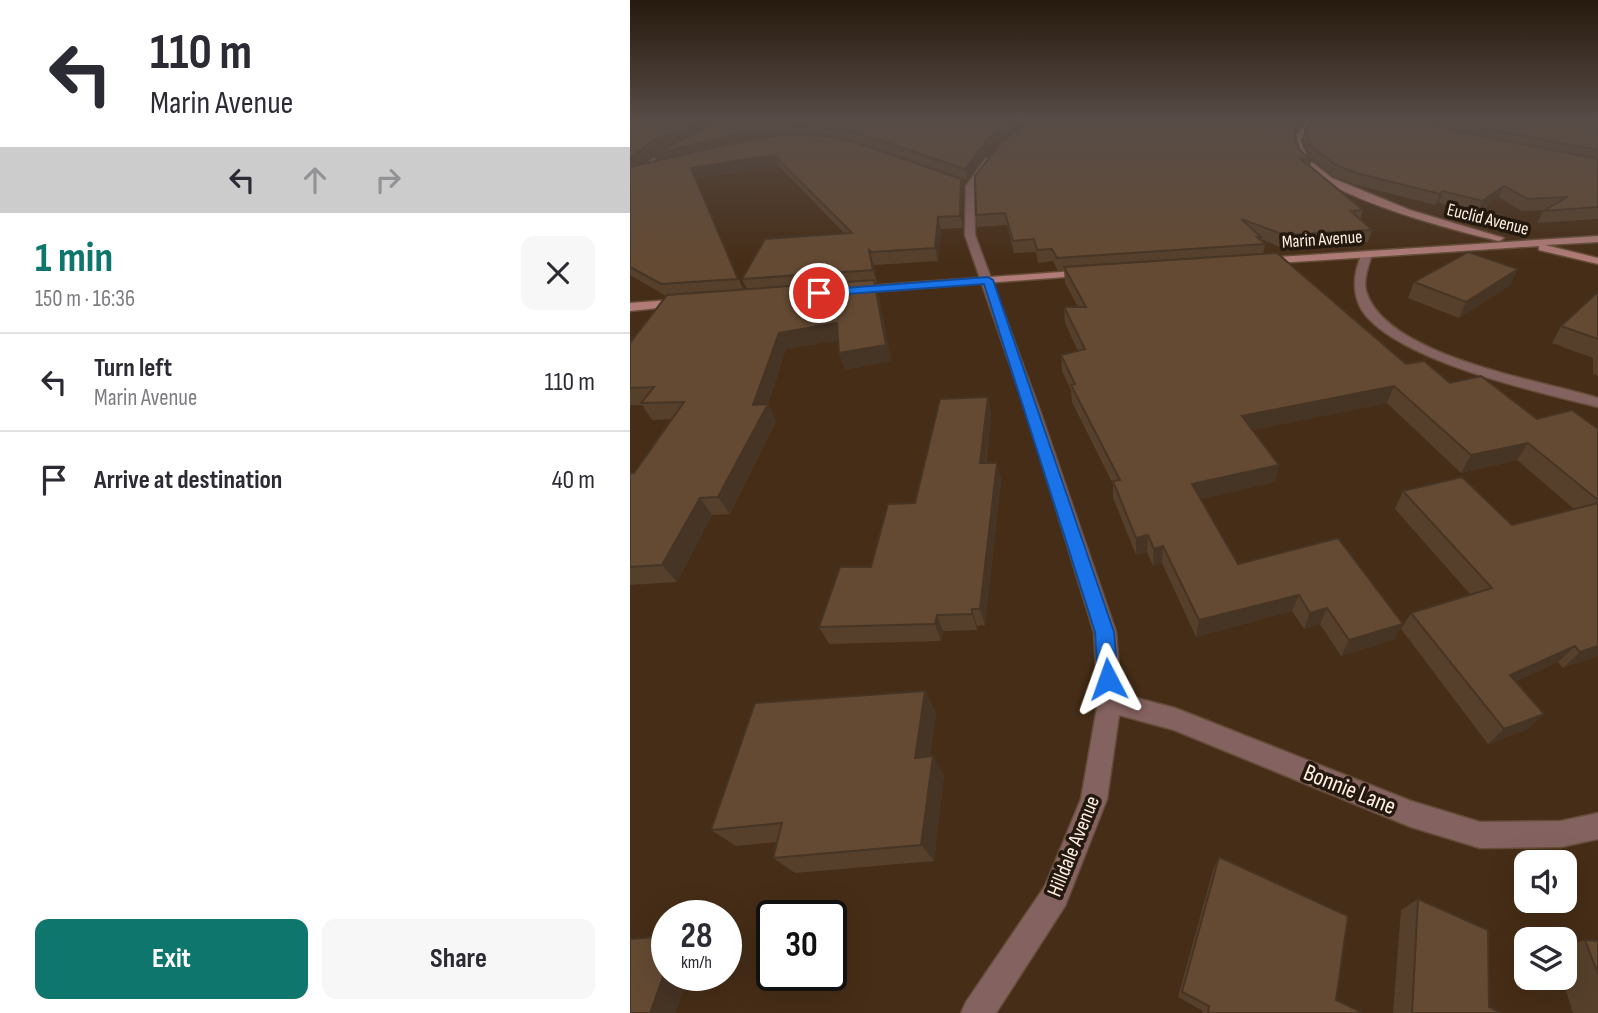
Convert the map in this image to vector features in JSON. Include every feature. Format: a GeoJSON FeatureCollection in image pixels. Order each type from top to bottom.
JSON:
{"type":"FeatureCollection","features":[{"type":"Feature","properties":{"kind":"street"},"geometry":{"type":"LineString","coordinates":[[958,184],[970,186],[984,167]]}},
{"type":"Feature","properties":{"kind":"street","name":"Euclid Avenue"},"geometry":{"type":"LineString","coordinates":[[1313,167],[1335,183],[1397,210],[1598,261]]}},
{"type":"Feature","properties":{"kind":"street"},"geometry":{"type":"LineString","coordinates":[[633,176],[662,171]]}},
{"type":"Feature","properties":{"kind":"street","name":"Hilldale Avenue"},"geometry":{"type":"LineString","coordinates":[[970,186],[970,235],[988,280],[1105,632],[1110,702],[1094,799],[1055,896],[977,1013]]}},
{"type":"Feature","properties":{"kind":"street","name":"Marin Avenue"},"geometry":{"type":"LineString","coordinates":[[1251,262],[1598,239]]}},
{"type":"Feature","properties":{"kind":"street"},"geometry":{"type":"LineString","coordinates":[[1367,254],[1359,289],[1364,303],[1375,318],[1402,338],[1434,355],[1476,370],[1598,403]]}},
{"type":"Feature","properties":{"kind":"street"},"geometry":{"type":"LineString","coordinates":[[846,291],[1107,272]]}},
{"type":"Feature","properties":{"kind":"street"},"geometry":{"type":"LineString","coordinates":[[630,306],[698,302]]}},
{"type":"Feature","properties":{"kind":"street","name":"Bonnie Lane"},"geometry":{"type":"LineString","coordinates":[[1110,702],[1175,719],[1411,814],[1480,835],[1561,834],[1598,826]]}},
{"type":"Feature","properties":{"kind":"building"},"geometry":{"type":"Polygon","coordinates":[[[630,167],[696,167],[691,168],[738,279],[661,284],[630,267],[630,167]]]}},
{"type":"Feature","properties":{"kind":"building"},"geometry":{"type":"Polygon","coordinates":[[[786,167],[928,167],[961,179],[960,216],[938,217],[935,248],[869,250],[873,270],[742,279],[765,239],[852,233],[786,167]]]}},
{"type":"Feature","properties":{"kind":"building"},"geometry":{"type":"Polygon","coordinates":[[[982,167],[1311,167],[1363,210],[1351,211],[1372,230],[1285,235],[1241,219],[1265,244],[1057,258],[1052,249],[1037,250],[1034,239],[1013,241],[1005,213],[976,215],[975,176],[982,167]]]}},
{"type":"Feature","properties":{"kind":"building"},"geometry":{"type":"Polygon","coordinates":[[[1342,167],[1598,167],[1598,207],[1543,211],[1568,197],[1528,199],[1504,186],[1482,201],[1443,191],[1440,194],[1342,167]]]}},
{"type":"Feature","properties":{"kind":"building"},"geometry":{"type":"Polygon","coordinates":[[[1468,252],[1518,269],[1466,302],[1414,282],[1468,252]]]}},
{"type":"Feature","properties":{"kind":"building"},"geometry":{"type":"Polygon","coordinates":[[[1277,253],[1406,364],[1424,361],[1450,383],[1481,376],[1537,419],[1572,410],[1598,429],[1598,500],[1528,443],[1471,455],[1394,386],[1242,416],[1279,465],[1192,484],[1238,564],[1338,538],[1403,624],[1349,640],[1327,608],[1310,613],[1299,595],[1199,620],[1163,546],[1154,549],[1148,535],[1136,538],[1113,481],[1120,480],[1071,385],[1075,384],[1061,355],[1085,349],[1064,307],[1086,307],[1064,267],[1277,253]]]}},
{"type":"Feature","properties":{"kind":"building"},"geometry":{"type":"Polygon","coordinates":[[[874,280],[886,345],[839,353],[837,323],[779,333],[753,405],[768,404],[718,497],[700,498],[662,565],[630,567],[630,473],[634,473],[684,402],[641,403],[654,387],[630,388],[630,343],[667,295],[874,280]]]}},
{"type":"Feature","properties":{"kind":"building"},"geometry":{"type":"Polygon","coordinates":[[[1598,292],[1598,339],[1561,326],[1598,292]]]}},
{"type":"Feature","properties":{"kind":"building"},"geometry":{"type":"Polygon","coordinates":[[[988,397],[980,463],[997,463],[980,609],[972,609],[972,614],[937,615],[935,624],[819,627],[840,567],[871,567],[888,504],[915,503],[940,399],[988,397]]]}},
{"type":"Feature","properties":{"kind":"building"},"geometry":{"type":"Polygon","coordinates":[[[1462,477],[1512,525],[1598,503],[1598,646],[1580,652],[1575,646],[1510,675],[1544,714],[1504,729],[1411,613],[1492,588],[1403,491],[1462,477]]]}},
{"type":"Feature","properties":{"kind":"building"},"geometry":{"type":"Polygon","coordinates":[[[925,691],[915,758],[933,756],[921,845],[773,858],[782,823],[711,830],[755,703],[925,691]]]}},
{"type":"Feature","properties":{"kind":"building"},"geometry":{"type":"Polygon","coordinates":[[[1219,857],[1348,916],[1336,1000],[1363,1013],[1208,1013],[1209,1006],[1182,992],[1219,857]]]}},
{"type":"Feature","properties":{"kind":"building"},"geometry":{"type":"Polygon","coordinates":[[[1418,899],[1488,930],[1489,1007],[1501,1013],[1412,1013],[1418,899]]]}},
{"type":"Feature","properties":{"kind":"building"},"geometry":{"type":"Polygon","coordinates":[[[651,937],[651,991],[658,991],[650,1013],[630,1013],[630,939],[651,937]]]}},
{"type":"Feature","properties":{"kind":"building"},"geometry":{"type":"Polygon","coordinates":[[[1585,940],[1598,941],[1598,974],[1585,940]]]}},
{"type":"Feature","properties":{"kind":"route"},"geometry":{"type":"LineString","coordinates":[[819,293],[988,280],[1105,632],[1108,679]]}}]}
